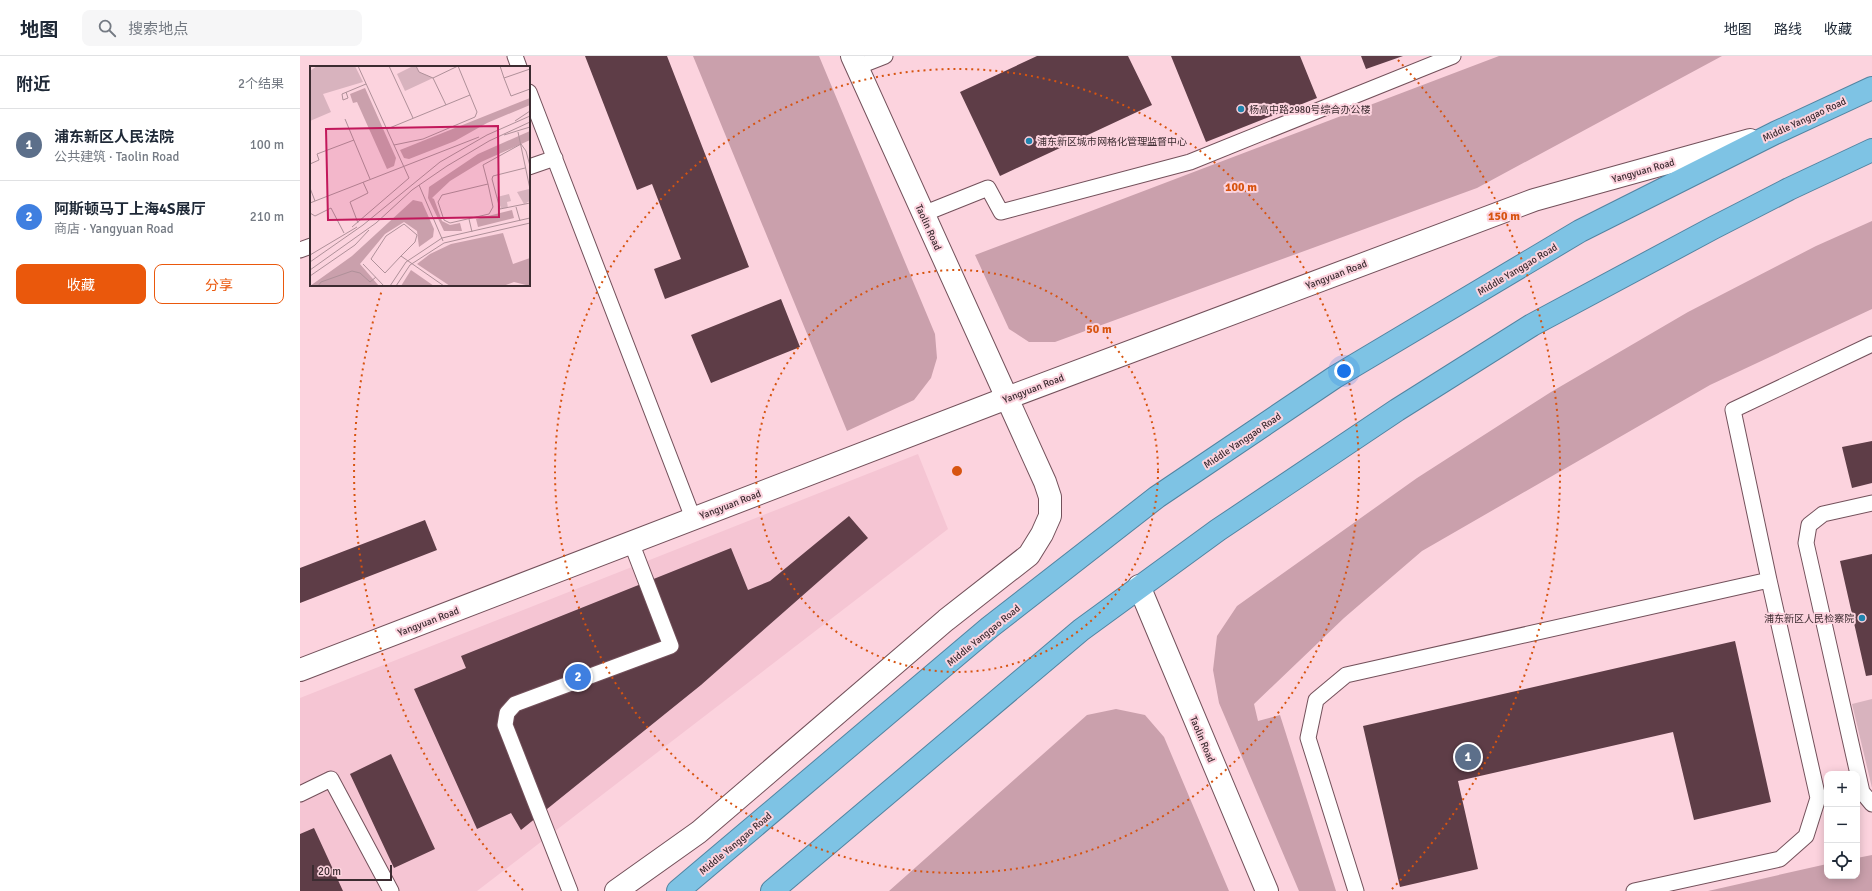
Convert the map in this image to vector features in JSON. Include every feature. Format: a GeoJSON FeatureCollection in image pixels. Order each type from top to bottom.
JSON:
{"type":"FeatureCollection","features":[{"type":"Feature","properties":{"kind":"highway","name":"Middle Yanggao Road"},"geometry":{"type":"LineString","coordinates":[[678,891],[990,628],[1157,498],[1335,377],[1573,235],[1775,133],[1872,88]]}},
{"type":"Feature","properties":{"kind":"highway"},"geometry":{"type":"LineString","coordinates":[[772,891],[1081,630],[1139,586],[1218,530],[1397,410],[1532,325],[1713,228],[1789,189],[1872,150]]}},
{"type":"Feature","properties":{"kind":"street","name":"Taolin Road"},"geometry":{"type":"LineString","coordinates":[[616,891],[699,832],[946,620],[1029,554],[1042,534],[1050,516],[1050,497],[1045,482],[854,62]]}},
{"type":"Feature","properties":{"kind":"street","name":"Yangyuan Road"},"geometry":{"type":"LineString","coordinates":[[300,670],[1007,398],[1534,200],[1775,133]]}},
{"type":"Feature","properties":{"kind":"street","name":"Taolin Road"},"geometry":{"type":"LineString","coordinates":[[1139,586],[1267,891]]}},
{"type":"Feature","properties":{"kind":"lane"},"geometry":{"type":"LineString","coordinates":[[515,56],[519,66]]}},
{"type":"Feature","properties":{"kind":"lane"},"geometry":{"type":"LineString","coordinates":[[854,62],[885,56]]}},
{"type":"Feature","properties":{"kind":"lane"},"geometry":{"type":"LineString","coordinates":[[923,214],[988,188],[1001,212],[1190,162],[1453,56]]}},
{"type":"Feature","properties":{"kind":"lane"},"geometry":{"type":"LineString","coordinates":[[530,95],[693,518]]}},
{"type":"Feature","properties":{"kind":"lane"},"geometry":{"type":"LineString","coordinates":[[530,168],[555,158]]}},
{"type":"Feature","properties":{"kind":"lane"},"geometry":{"type":"LineString","coordinates":[[300,250],[310,246]]}},
{"type":"Feature","properties":{"kind":"lane"},"geometry":{"type":"LineString","coordinates":[[1634,891],[1780,859],[1806,836],[1818,798],[1769,580],[1733,410],[1872,344]]}},
{"type":"Feature","properties":{"kind":"lane"},"geometry":{"type":"LineString","coordinates":[[1872,503],[1823,514],[1809,525],[1806,543],[1862,792],[1872,804]]}},
{"type":"Feature","properties":{"kind":"lane"},"geometry":{"type":"LineString","coordinates":[[570,891],[505,725],[507,713],[515,704],[671,646],[631,542]]}},
{"type":"Feature","properties":{"kind":"lane"},"geometry":{"type":"LineString","coordinates":[[1356,891],[1308,738],[1316,700],[1346,675],[1769,580]]}},
{"type":"Feature","properties":{"kind":"lane"},"geometry":{"type":"LineString","coordinates":[[300,794],[331,779],[391,891]]}},
{"type":"Feature","properties":{"kind":"shaded area"},"geometry":{"type":"Polygon","coordinates":[[[693,56],[819,56],[935,334],[937,358],[931,378],[914,400],[847,431],[693,56]]]}},
{"type":"Feature","properties":{"kind":"shaded area"},"geometry":{"type":"Polygon","coordinates":[[[1499,56],[1722,56],[1477,188],[1055,342],[1029,342],[1009,329],[975,255],[1499,56]]]}},
{"type":"Feature","properties":{"kind":"shaded area"},"geometry":{"type":"Polygon","coordinates":[[[1872,221],[1872,309],[1710,385],[1422,551],[1344,618],[1254,704],[1258,721],[1280,715],[1336,891],[1299,891],[1219,703],[1213,670],[1217,636],[1237,606],[1417,478],[1551,392],[1688,312],[1816,246],[1872,221]]]}},
{"type":"Feature","properties":{"kind":"shaded area"},"geometry":{"type":"Polygon","coordinates":[[[918,454],[948,529],[477,891],[300,891],[300,698],[918,454]]]}},
{"type":"Feature","properties":{"kind":"shaded area"},"geometry":{"type":"Polygon","coordinates":[[[1872,699],[1872,788],[1852,704],[1872,699]]]}},
{"type":"Feature","properties":{"kind":"shaded area"},"geometry":{"type":"Polygon","coordinates":[[[1116,709],[1145,715],[1164,737],[1229,891],[889,891],[1087,715],[1116,709]]]}},
{"type":"Feature","properties":{"kind":"shaded area"},"geometry":{"type":"Polygon","coordinates":[[[1872,855],[1872,891],[1708,891],[1824,865],[1824,879],[1860,879],[1860,857],[1872,855]]]}},
{"type":"Feature","properties":{"kind":"building"},"geometry":{"type":"Polygon","coordinates":[[[585,56],[667,56],[749,267],[665,299],[654,269],[681,259],[652,184],[637,190],[585,56]]]}},
{"type":"Feature","properties":{"kind":"building","name":"浦东新区城市网格化管理监督中心"},"geometry":{"type":"Polygon","coordinates":[[[1037,56],[1128,56],[1152,105],[1000,176],[960,92],[1037,56]]]}},
{"type":"Feature","properties":{"kind":"building","name":"杨高中路2980号综合办公楼"},"geometry":{"type":"Polygon","coordinates":[[[1171,56],[1300,56],[1317,98],[1206,142],[1171,56]]]}},
{"type":"Feature","properties":{"kind":"building"},"geometry":{"type":"Polygon","coordinates":[[[1361,56],[1403,56],[1366,69],[1361,56]]]}},
{"type":"Feature","properties":{"kind":"building"},"geometry":{"type":"Polygon","coordinates":[[[781,299],[800,347],[711,383],[691,335],[781,299]]]}},
{"type":"Feature","properties":{"kind":"building"},"geometry":{"type":"Polygon","coordinates":[[[1872,441],[1872,483],[1852,488],[1842,447],[1872,441]]]}},
{"type":"Feature","properties":{"kind":"building"},"geometry":{"type":"Polygon","coordinates":[[[849,516],[868,538],[701,685],[521,830],[511,813],[477,829],[414,689],[466,668],[461,656],[731,548],[748,590],[770,581],[849,516]]]}},
{"type":"Feature","properties":{"kind":"building"},"geometry":{"type":"Polygon","coordinates":[[[425,520],[437,550],[300,603],[300,568],[425,520]]]}},
{"type":"Feature","properties":{"kind":"building","name":"浦东新区人民检察院"},"geometry":{"type":"Polygon","coordinates":[[[1872,554],[1872,675],[1866,676],[1840,561],[1872,554]]]}},
{"type":"Feature","properties":{"kind":"building"},"geometry":{"type":"Polygon","coordinates":[[[1735,641],[1771,802],[1694,820],[1673,732],[1458,781],[1478,869],[1400,887],[1363,726],[1735,641]]]}},
{"type":"Feature","properties":{"kind":"building"},"geometry":{"type":"Polygon","coordinates":[[[391,754],[435,849],[394,868],[350,774],[391,754]]]}},
{"type":"Feature","properties":{"kind":"building"},"geometry":{"type":"Polygon","coordinates":[[[314,828],[343,891],[300,891],[300,834],[314,828]]]}},
{"type":"Feature","properties":{"kind":"place","name":"杨高中路2980号综合办公楼"},"geometry":{"type":"Point","coordinates":[1241,109]}},
{"type":"Feature","properties":{"kind":"place","name":"浦东新区城市网格化管理监督中心"},"geometry":{"type":"Point","coordinates":[1029,141]}},
{"type":"Feature","properties":{"kind":"place","name":"浦东新区人民检察院"},"geometry":{"type":"Point","coordinates":[1862,618]}},
{"type":"Feature","properties":{"kind":"place","name":"阿斯顿马丁上海4S展厅"},"geometry":{"type":"Point","coordinates":[578,677]}},
{"type":"Feature","properties":{"kind":"place","name":"浦东新区人民法院"},"geometry":{"type":"Point","coordinates":[1468,757]}}]}
